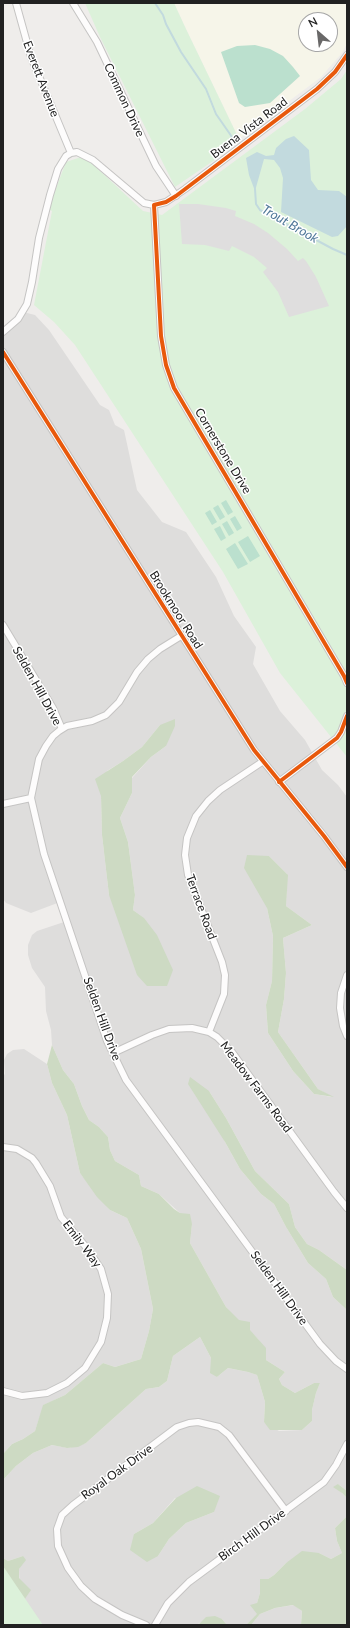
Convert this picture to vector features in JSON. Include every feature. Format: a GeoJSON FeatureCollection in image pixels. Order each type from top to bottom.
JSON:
{"type":"FeatureCollection","features":[{"type":"Feature","properties":{"kind":"street","name":"Everett Avenue"},"geometry":{"type":"LineString","coordinates":[[16,3],[31,57],[71,153]]}},
{"type":"Feature","properties":{"kind":"street","name":"Common Drive"},"geometry":{"type":"LineString","coordinates":[[73,3],[97,42],[156,166],[176,196]]}},
{"type":"Feature","properties":{"kind":"street","name":"Buena Vista Road"},"geometry":{"type":"LineString","coordinates":[[154,205],[166,202],[176,196],[317,89],[335,72],[347,55]]}},
{"type":"Feature","properties":{"kind":"street"},"geometry":{"type":"LineString","coordinates":[[3,332],[18,319],[27,304],[39,238],[50,195],[62,161],[71,153],[77,152],[83,154],[137,198],[144,203],[154,205]]}},
{"type":"Feature","properties":{"kind":"street","name":"Cornerstone Drive"},"geometry":{"type":"LineString","coordinates":[[154,205],[161,336],[166,365],[174,388],[339,666],[347,683]]}},
{"type":"Feature","properties":{"kind":"street","name":"Brookmoor Road"},"geometry":{"type":"LineString","coordinates":[[3,352],[262,762],[324,836],[347,867]]}},
{"type":"Feature","properties":{"kind":"street","name":"Selden Hill Drive"},"geometry":{"type":"LineString","coordinates":[[3,624],[53,708],[62,729],[49,742],[41,755],[31,798],[44,854],[112,1053],[133,1090],[320,1344],[336,1361],[347,1369]]}},
{"type":"Feature","properties":{"kind":"street"},"geometry":{"type":"LineString","coordinates":[[62,729],[70,725],[97,720],[106,715],[119,702],[137,672],[148,659],[160,649],[181,636]]}},
{"type":"Feature","properties":{"kind":"street"},"geometry":{"type":"LineString","coordinates":[[280,782],[337,738],[347,716]]}},
{"type":"Feature","properties":{"kind":"street","name":"Terrace Road"},"geometry":{"type":"LineString","coordinates":[[209,1032],[224,994],[225,975],[222,962],[188,875],[186,855],[187,838],[196,816],[208,801],[220,790],[262,762]]}},
{"type":"Feature","properties":{"kind":"street"},"geometry":{"type":"LineString","coordinates":[[3,804],[31,798]]}},
{"type":"Feature","properties":{"kind":"street"},"geometry":{"type":"LineString","coordinates":[[347,975],[341,993],[340,1008],[343,1026],[347,1036]]}},
{"type":"Feature","properties":{"kind":"street","name":"Meadow Farms Road"},"geometry":{"type":"LineString","coordinates":[[112,1053],[152,1035],[170,1029],[192,1028],[209,1032],[220,1039],[232,1052],[347,1208]]}},
{"type":"Feature","properties":{"kind":"street","name":"Emily Way"},"geometry":{"type":"LineString","coordinates":[[3,1147],[17,1149],[32,1158],[36,1163],[50,1186],[61,1217],[86,1247],[101,1269],[108,1294],[107,1318],[101,1342],[85,1368],[67,1383],[47,1393],[22,1396],[3,1391]]}},
{"type":"Feature","properties":{"kind":"street","name":"Royal Oak Drive"},"geometry":{"type":"LineString","coordinates":[[146,1625],[122,1615],[95,1599],[81,1586],[68,1568],[58,1546],[57,1529],[62,1515],[72,1505],[177,1428],[189,1423],[201,1422],[219,1427],[228,1435],[286,1511]]}},
{"type":"Feature","properties":{"kind":"street","name":"Birch Hill Drive"},"geometry":{"type":"LineString","coordinates":[[155,1625],[168,1603],[181,1589],[324,1482],[336,1465],[347,1444]]}},
{"type":"Feature","properties":{"kind":"shaded area"},"geometry":{"type":"Polygon","coordinates":[[[174,3],[347,3],[347,44],[341,54],[321,77],[239,139],[174,3]]]}},
{"type":"Feature","properties":{"kind":"shaded area"},"geometry":{"type":"Polygon","coordinates":[[[179,204],[198,204],[236,211],[235,216],[254,224],[268,233],[287,249],[298,261],[303,258],[306,261],[316,277],[329,306],[289,317],[278,292],[263,272],[267,268],[254,257],[232,246],[229,251],[205,245],[182,244],[179,204]]]}},
{"type":"Feature","properties":{"kind":"shaded area"},"geometry":{"type":"Polygon","coordinates":[[[23,312],[35,315],[49,330],[100,405],[109,410],[115,425],[124,430],[137,490],[162,522],[186,532],[216,577],[234,616],[256,647],[253,664],[280,711],[305,740],[322,770],[338,785],[347,797],[347,1270],[319,1250],[307,1244],[295,1227],[289,1204],[255,1171],[226,1118],[209,1091],[225,1142],[240,1169],[261,1194],[274,1204],[308,1263],[326,1279],[333,1297],[347,1310],[347,1491],[338,1484],[342,1493],[347,1498],[347,1516],[335,1528],[337,1541],[342,1553],[331,1559],[319,1553],[286,1563],[268,1579],[260,1579],[260,1593],[257,1603],[258,1614],[246,1625],[227,1625],[222,1619],[199,1623],[198,1625],[21,1625],[19,1569],[23,1556],[8,1561],[3,1558],[3,1480],[16,1466],[33,1453],[52,1445],[68,1448],[86,1443],[146,1389],[159,1387],[167,1381],[173,1356],[200,1337],[211,1358],[217,1377],[228,1368],[257,1375],[265,1402],[264,1422],[279,1431],[302,1430],[312,1421],[312,1410],[320,1383],[314,1383],[295,1393],[282,1385],[279,1379],[285,1372],[266,1360],[258,1339],[233,1316],[226,1307],[190,1243],[192,1224],[159,1194],[141,1186],[139,1175],[115,1161],[110,1150],[108,1137],[99,1127],[89,1120],[74,1084],[63,1070],[52,1045],[51,1030],[46,1011],[45,987],[32,968],[28,955],[28,945],[32,935],[37,931],[67,921],[60,902],[31,913],[6,903],[3,899],[3,332],[23,312]],[[160,725],[142,747],[107,771],[101,796],[102,835],[109,895],[144,918],[133,910],[135,895],[128,842],[120,818],[132,793],[132,778],[151,757],[166,746],[160,725]],[[269,856],[267,908],[273,936],[272,981],[266,1005],[268,1033],[293,1071],[314,1094],[332,1097],[318,1089],[278,1032],[284,999],[286,973],[283,938],[312,925],[286,906],[287,874],[269,856]],[[175,1498],[153,1523],[134,1534],[158,1556],[169,1539],[186,1523],[214,1512],[175,1498]]]}},
{"type":"Feature","properties":{"kind":"shaded area"},"geometry":{"type":"Polygon","coordinates":[[[24,1049],[47,1064],[52,1083],[67,1115],[80,1173],[110,1210],[127,1218],[141,1249],[153,1309],[149,1331],[141,1359],[115,1367],[103,1363],[65,1395],[44,1405],[35,1431],[12,1444],[3,1454],[3,1076],[5,1074],[4,1060],[7,1054],[13,1050],[24,1049]]]}},
{"type":"Feature","properties":{"kind":"shaded area"},"geometry":{"type":"Polygon","coordinates":[[[294,1605],[302,1611],[301,1625],[251,1625],[260,1614],[275,1608],[294,1605]]]}},
{"type":"Feature","properties":{"kind":"green space"},"geometry":{"type":"Polygon","coordinates":[[[85,3],[174,3],[239,139],[216,159],[175,187],[100,37],[85,3]]]}},
{"type":"Feature","properties":{"kind":"green space"},"geometry":{"type":"Polygon","coordinates":[[[255,45],[270,49],[283,56],[300,76],[270,103],[245,107],[239,103],[221,52],[237,46],[255,45]]]}},
{"type":"Feature","properties":{"kind":"green space"},"geometry":{"type":"Polygon","coordinates":[[[347,70],[347,757],[280,673],[223,572],[75,345],[54,322],[34,305],[52,211],[48,209],[66,162],[84,156],[143,211],[162,215],[305,109],[341,79],[347,70]]]}},
{"type":"Feature","properties":{"kind":"green space"},"geometry":{"type":"Polygon","coordinates":[[[226,500],[233,512],[228,515],[221,503],[226,500]]]}},
{"type":"Feature","properties":{"kind":"green space"},"geometry":{"type":"Polygon","coordinates":[[[218,505],[225,517],[220,520],[213,508],[218,505]]]}},
{"type":"Feature","properties":{"kind":"green space"},"geometry":{"type":"Polygon","coordinates":[[[210,510],[217,522],[212,525],[205,513],[210,510]]]}},
{"type":"Feature","properties":{"kind":"green space"},"geometry":{"type":"Polygon","coordinates":[[[235,516],[242,528],[237,531],[230,519],[235,516]]]}},
{"type":"Feature","properties":{"kind":"green space"},"geometry":{"type":"Polygon","coordinates":[[[227,521],[234,533],[229,536],[222,524],[227,521]]]}},
{"type":"Feature","properties":{"kind":"green space"},"geometry":{"type":"Polygon","coordinates":[[[220,526],[226,538],[221,541],[214,529],[220,526]]]}},
{"type":"Feature","properties":{"kind":"green space"},"geometry":{"type":"Polygon","coordinates":[[[248,536],[260,556],[250,562],[238,542],[248,536]]]}},
{"type":"Feature","properties":{"kind":"green space"},"geometry":{"type":"Polygon","coordinates":[[[235,543],[248,564],[238,569],[226,549],[235,543]]]}},
{"type":"Feature","properties":{"kind":"green space"},"geometry":{"type":"Polygon","coordinates":[[[175,719],[175,726],[166,746],[151,757],[132,777],[132,793],[120,818],[128,842],[135,895],[133,910],[144,918],[157,935],[173,970],[167,986],[147,986],[137,975],[109,895],[102,835],[101,796],[95,779],[142,747],[160,725],[175,719]]]}},
{"type":"Feature","properties":{"kind":"green space"},"geometry":{"type":"Polygon","coordinates":[[[247,855],[269,856],[288,875],[286,906],[312,925],[283,938],[286,973],[284,999],[278,1032],[318,1089],[334,1097],[314,1094],[293,1071],[268,1033],[266,1005],[272,981],[273,936],[267,908],[244,868],[247,855]]]}},
{"type":"Feature","properties":{"kind":"green space"},"geometry":{"type":"Polygon","coordinates":[[[52,1045],[63,1070],[74,1084],[89,1120],[99,1127],[108,1137],[110,1150],[115,1161],[139,1175],[141,1186],[159,1194],[180,1213],[190,1214],[192,1224],[190,1243],[226,1307],[239,1320],[250,1322],[250,1330],[266,1348],[266,1360],[285,1372],[279,1379],[282,1385],[295,1393],[314,1383],[320,1383],[312,1410],[312,1421],[302,1430],[270,1430],[264,1422],[265,1402],[257,1375],[228,1368],[217,1377],[210,1373],[211,1358],[200,1337],[173,1356],[167,1381],[159,1387],[146,1389],[86,1443],[78,1447],[67,1448],[52,1445],[33,1453],[16,1466],[3,1480],[3,1454],[12,1444],[35,1431],[43,1405],[65,1395],[103,1363],[115,1367],[141,1359],[149,1331],[153,1309],[141,1249],[127,1218],[110,1210],[97,1197],[80,1173],[67,1115],[52,1083],[47,1064],[52,1045]]]}},
{"type":"Feature","properties":{"kind":"green space"},"geometry":{"type":"Polygon","coordinates":[[[190,1077],[209,1091],[226,1118],[255,1171],[289,1204],[295,1227],[307,1244],[319,1250],[347,1270],[347,1310],[333,1297],[326,1279],[308,1263],[274,1204],[261,1194],[240,1169],[225,1142],[188,1084],[190,1077]]]}},
{"type":"Feature","properties":{"kind":"green space"},"geometry":{"type":"Polygon","coordinates":[[[338,1484],[347,1491],[347,1498],[333,1487],[338,1484]]]}},
{"type":"Feature","properties":{"kind":"green space"},"geometry":{"type":"Polygon","coordinates":[[[197,1486],[220,1496],[214,1512],[186,1523],[169,1539],[158,1556],[147,1562],[130,1550],[134,1534],[153,1523],[176,1498],[197,1486]]]}},
{"type":"Feature","properties":{"kind":"green space"},"geometry":{"type":"Polygon","coordinates":[[[347,1516],[347,1625],[301,1625],[302,1611],[293,1605],[275,1608],[260,1614],[251,1625],[246,1625],[257,1614],[250,1605],[257,1603],[260,1593],[260,1579],[268,1579],[274,1575],[286,1563],[302,1551],[319,1553],[331,1559],[342,1553],[337,1541],[335,1528],[347,1516]]]}},
{"type":"Feature","properties":{"kind":"green space"},"geometry":{"type":"Polygon","coordinates":[[[23,1556],[26,1560],[19,1569],[19,1578],[31,1590],[20,1606],[3,1616],[3,1558],[8,1561],[23,1556]]]}},
{"type":"Feature","properties":{"kind":"green space"},"geometry":{"type":"Polygon","coordinates":[[[3,1566],[43,1625],[3,1625],[3,1566]]]}},
{"type":"Feature","properties":{"kind":"green space"},"geometry":{"type":"Polygon","coordinates":[[[215,1616],[222,1619],[227,1625],[198,1625],[206,1617],[215,1616]]]}},
{"type":"Feature","properties":{"kind":"water"},"geometry":{"type":"Polygon","coordinates":[[[294,136],[309,150],[311,180],[318,190],[339,191],[347,197],[347,226],[338,236],[332,237],[281,212],[283,178],[280,168],[274,160],[264,159],[255,191],[249,175],[246,158],[257,152],[266,156],[274,155],[276,148],[286,139],[294,136]]]}},
{"type":"Feature","properties":{"kind":"waterway","name":"Trout Brook"},"geometry":{"type":"LineString","coordinates":[[155,3],[163,15],[166,24],[181,52],[206,89],[216,114],[232,137]]}},
{"type":"Feature","properties":{"kind":"waterway","name":"Trout Brook"},"geometry":{"type":"LineString","coordinates":[[255,189],[256,204],[260,210],[347,255]]}},
{"type":"Feature","properties":{"kind":"cycle path"},"geometry":{"type":"LineString","coordinates":[[347,55],[335,72],[317,89],[176,196],[166,202],[154,205],[161,336],[166,365],[174,388],[347,683]]}},
{"type":"Feature","properties":{"kind":"cycle path"},"geometry":{"type":"LineString","coordinates":[[3,352],[254,750],[324,836],[347,867]]}},
{"type":"Feature","properties":{"kind":"cycle path"},"geometry":{"type":"LineString","coordinates":[[279,782],[337,738],[347,716]]}}]}
